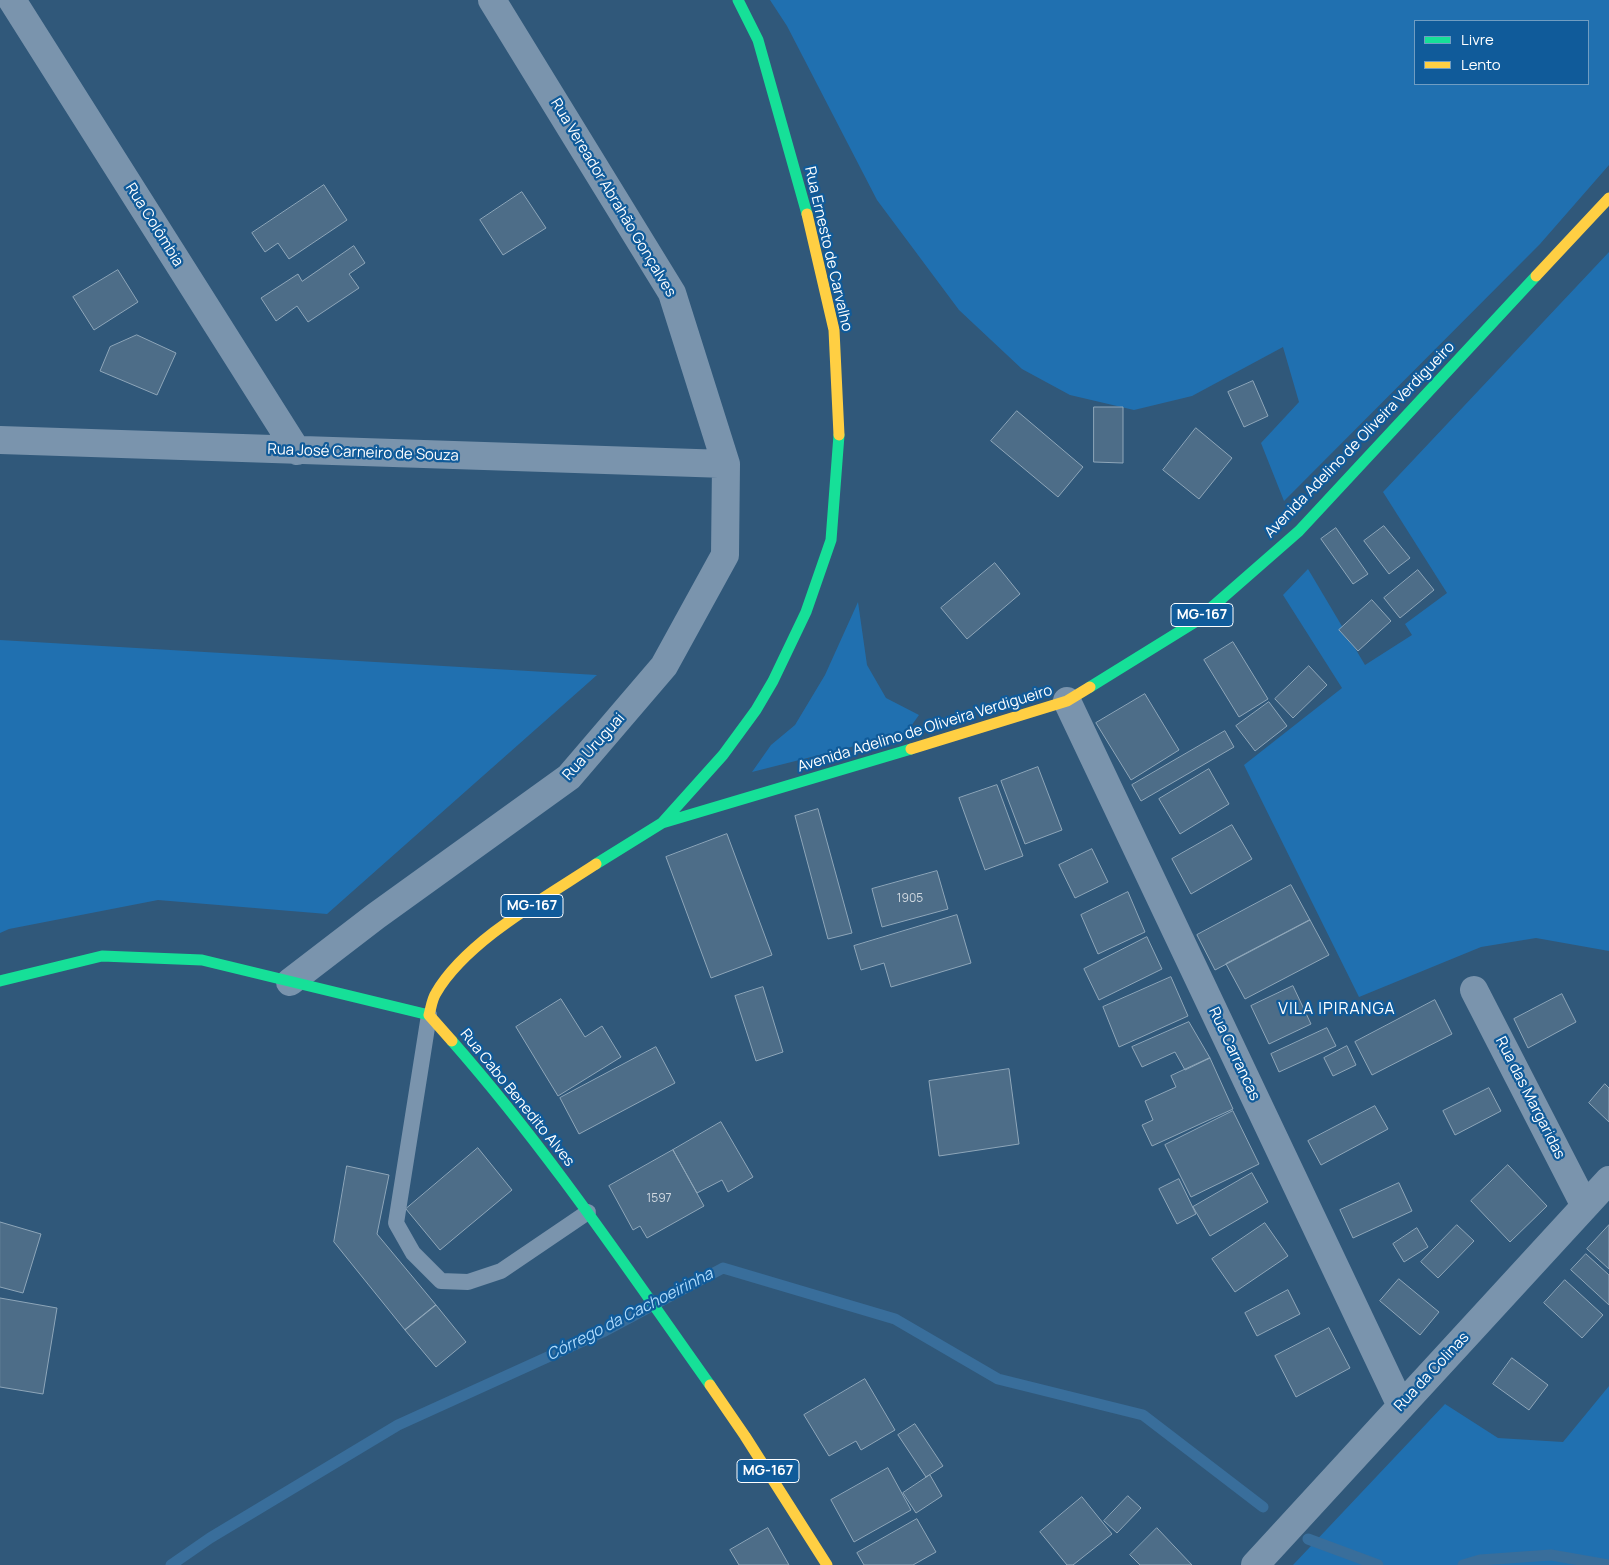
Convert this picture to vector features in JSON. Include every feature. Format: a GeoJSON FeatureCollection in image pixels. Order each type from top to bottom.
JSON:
{"type":"FeatureCollection","features":[{"type":"Feature","properties":{"kind":"main road","name":"Rua Ernesto de Carvalho"},"geometry":{"type":"LineString","coordinates":[[662,823],[723,755],[756,710],[773,680],[806,612],[831,540],[837,483],[840,420],[834,330],[805,207],[758,40],[738,0]]}},
{"type":"Feature","properties":{"kind":"main road","name":"Avenida Adelino de Oliveira Verdigueiro"},"geometry":{"type":"LineString","coordinates":[[429,1015],[435,994],[456,967],[501,926],[621,847],[662,823],[968,733],[1067,701],[1195,622],[1299,530],[1609,198]]}},
{"type":"Feature","properties":{"kind":"main road"},"geometry":{"type":"LineString","coordinates":[[0,982],[102,956],[202,960],[429,1015]]}},
{"type":"Feature","properties":{"kind":"main road","name":"Rua Cabo Benedito Alves"},"geometry":{"type":"LineString","coordinates":[[429,1015],[491,1085],[546,1154],[588,1212],[745,1436],[827,1565]]}},
{"type":"Feature","properties":{"kind":"street","name":"Rua Colômbia"},"geometry":{"type":"LineString","coordinates":[[12,0],[297,451]]}},
{"type":"Feature","properties":{"kind":"street","name":"Rua Vereador Abrahão Gonçalves"},"geometry":{"type":"LineString","coordinates":[[492,0],[672,293],[726,464]]}},
{"type":"Feature","properties":{"kind":"street","name":"Rua José Carneiro de Souza"},"geometry":{"type":"LineString","coordinates":[[0,440],[726,464]]}},
{"type":"Feature","properties":{"kind":"street","name":"Rua Uruguai"},"geometry":{"type":"LineString","coordinates":[[290,982],[376,916],[569,777],[658,673],[725,555],[726,464]]}},
{"type":"Feature","properties":{"kind":"street","name":"Rua Carrancas"},"geometry":{"type":"LineString","coordinates":[[1067,701],[1401,1406]]}},
{"type":"Feature","properties":{"kind":"street","name":"Rua das Margaridas"},"geometry":{"type":"LineString","coordinates":[[1474,990],[1585,1206]]}},
{"type":"Feature","properties":{"kind":"street","name":"Rua da Colinas"},"geometry":{"type":"LineString","coordinates":[[1255,1565],[1609,1180]]}},
{"type":"Feature","properties":{"kind":"lane"},"geometry":{"type":"LineString","coordinates":[[429,1015],[396,1223],[413,1253],[441,1281],[468,1282],[501,1271],[588,1212]]}},
{"type":"Feature","properties":{"kind":"shaded area"},"geometry":{"type":"Polygon","coordinates":[[[770,0],[1609,0],[1609,165],[1540,244],[1284,501],[1261,443],[1299,402],[1283,347],[1192,396],[1134,410],[1070,395],[1022,369],[959,310],[877,200],[787,26],[770,0]]]}},
{"type":"Feature","properties":{"kind":"shaded area"},"geometry":{"type":"Polygon","coordinates":[[[1609,252],[1609,951],[1536,938],[1481,947],[1359,997],[1244,765],[1342,688],[1283,595],[1308,569],[1365,665],[1412,635],[1405,624],[1447,593],[1383,492],[1609,252]]]}},
{"type":"Feature","properties":{"kind":"shaded area"},"geometry":{"type":"Polygon","coordinates":[[[858,602],[867,665],[886,698],[919,715],[906,733],[752,772],[771,745],[795,725],[825,675],[858,602]]]}},
{"type":"Feature","properties":{"kind":"shaded area"},"geometry":{"type":"Polygon","coordinates":[[[0,640],[597,675],[327,914],[158,900],[9,929],[0,933],[0,640]]]}},
{"type":"Feature","properties":{"kind":"shaded area"},"geometry":{"type":"Polygon","coordinates":[[[1609,1386],[1609,1565],[1293,1565],[1445,1404],[1498,1438],[1563,1442],[1609,1386]]]}},
{"type":"Feature","properties":{"kind":"building"},"geometry":{"type":"Polygon","coordinates":[[[324,185],[347,220],[289,259],[278,243],[265,252],[252,233],[324,185]]]}},
{"type":"Feature","properties":{"kind":"building"},"geometry":{"type":"Polygon","coordinates":[[[522,192],[546,228],[503,255],[480,220],[522,192]]]}},
{"type":"Feature","properties":{"kind":"building"},"geometry":{"type":"Polygon","coordinates":[[[354,246],[365,263],[349,274],[359,288],[308,322],[297,306],[276,321],[261,298],[298,274],[302,281],[354,246]]]}},
{"type":"Feature","properties":{"kind":"building"},"geometry":{"type":"Polygon","coordinates":[[[118,270],[138,302],[94,330],[73,297],[118,270]]]}},
{"type":"Feature","properties":{"kind":"building"},"geometry":{"type":"Polygon","coordinates":[[[137,335],[176,353],[157,395],[100,371],[110,347],[137,335]]]}},
{"type":"Feature","properties":{"kind":"building"},"geometry":{"type":"Polygon","coordinates":[[[1253,381],[1268,416],[1244,427],[1228,392],[1253,381]]]}},
{"type":"Feature","properties":{"kind":"building"},"geometry":{"type":"Polygon","coordinates":[[[1094,407],[1123,407],[1123,463],[1094,462],[1094,407]]]}},
{"type":"Feature","properties":{"kind":"building"},"geometry":{"type":"Polygon","coordinates":[[[1017,411],[1083,467],[1058,497],[991,441],[1017,411]]]}},
{"type":"Feature","properties":{"kind":"building"},"geometry":{"type":"Polygon","coordinates":[[[1196,428],[1232,458],[1199,499],[1163,470],[1196,428]]]}},
{"type":"Feature","properties":{"kind":"building"},"geometry":{"type":"Polygon","coordinates":[[[1384,526],[1410,558],[1389,574],[1364,541],[1384,526]]]}},
{"type":"Feature","properties":{"kind":"building"},"geometry":{"type":"Polygon","coordinates":[[[1336,528],[1368,574],[1353,584],[1321,539],[1336,528]]]}},
{"type":"Feature","properties":{"kind":"building"},"geometry":{"type":"Polygon","coordinates":[[[995,563],[1020,594],[967,639],[941,608],[995,563]]]}},
{"type":"Feature","properties":{"kind":"building"},"geometry":{"type":"Polygon","coordinates":[[[1418,570],[1434,590],[1400,618],[1384,598],[1418,570]]]}},
{"type":"Feature","properties":{"kind":"building"},"geometry":{"type":"Polygon","coordinates":[[[1372,600],[1391,621],[1358,651],[1339,630],[1372,600]]]}},
{"type":"Feature","properties":{"kind":"building"},"geometry":{"type":"Polygon","coordinates":[[[1233,642],[1268,699],[1239,717],[1204,660],[1233,642]]]}},
{"type":"Feature","properties":{"kind":"building"},"geometry":{"type":"Polygon","coordinates":[[[1309,666],[1327,685],[1293,718],[1275,699],[1309,666]]]}},
{"type":"Feature","properties":{"kind":"building"},"geometry":{"type":"Polygon","coordinates":[[[1145,694],[1179,750],[1131,780],[1096,723],[1145,694]]]}},
{"type":"Feature","properties":{"kind":"building"},"geometry":{"type":"Polygon","coordinates":[[[1269,702],[1287,726],[1255,751],[1236,726],[1269,702]]]}},
{"type":"Feature","properties":{"kind":"building"},"geometry":{"type":"Polygon","coordinates":[[[1225,731],[1234,747],[1141,801],[1132,785],[1225,731]]]}},
{"type":"Feature","properties":{"kind":"building"},"geometry":{"type":"Polygon","coordinates":[[[1038,767],[1062,830],[1025,844],[1001,781],[1038,767]]]}},
{"type":"Feature","properties":{"kind":"building"},"geometry":{"type":"Polygon","coordinates":[[[1209,769],[1229,804],[1180,834],[1159,799],[1209,769]]]}},
{"type":"Feature","properties":{"kind":"building"},"geometry":{"type":"Polygon","coordinates":[[[997,785],[1023,856],[985,870],[959,798],[997,785]]]}},
{"type":"Feature","properties":{"kind":"building"},"geometry":{"type":"Polygon","coordinates":[[[818,809],[852,933],[828,939],[795,816],[818,809]]]}},
{"type":"Feature","properties":{"kind":"building"},"geometry":{"type":"Polygon","coordinates":[[[1232,825],[1252,859],[1191,894],[1172,859],[1232,825]]]}},
{"type":"Feature","properties":{"kind":"building"},"geometry":{"type":"Polygon","coordinates":[[[727,834],[772,955],[711,978],[666,857],[727,834]]]}},
{"type":"Feature","properties":{"kind":"building"},"geometry":{"type":"Polygon","coordinates":[[[1092,849],[1108,882],[1075,898],[1059,865],[1092,849]]]}},
{"type":"Feature","properties":{"kind":"building"},"geometry":{"type":"Polygon","coordinates":[[[937,871],[948,909],[882,927],[872,889],[937,871]]]}},
{"type":"Feature","properties":{"kind":"building"},"geometry":{"type":"Polygon","coordinates":[[[1291,885],[1310,920],[1215,970],[1197,935],[1291,885]]]}},
{"type":"Feature","properties":{"kind":"building"},"geometry":{"type":"Polygon","coordinates":[[[1128,892],[1145,932],[1098,954],[1081,915],[1128,892]]]}},
{"type":"Feature","properties":{"kind":"building"},"geometry":{"type":"Polygon","coordinates":[[[957,915],[971,963],[891,987],[884,963],[861,970],[854,946],[957,915]]]}},
{"type":"Feature","properties":{"kind":"building"},"geometry":{"type":"Polygon","coordinates":[[[1310,920],[1329,955],[1245,999],[1226,964],[1310,920]]]}},
{"type":"Feature","properties":{"kind":"building"},"geometry":{"type":"Polygon","coordinates":[[[1147,937],[1162,969],[1099,1000],[1084,969],[1147,937]]]}},
{"type":"Feature","properties":{"kind":"building"},"geometry":{"type":"Polygon","coordinates":[[[1171,977],[1188,1016],[1119,1047],[1103,1007],[1171,977]]]}},
{"type":"Feature","properties":{"kind":"building"},"geometry":{"type":"Polygon","coordinates":[[[1293,986],[1311,1024],[1269,1044],[1251,1006],[1293,986]]]}},
{"type":"Feature","properties":{"kind":"building"},"geometry":{"type":"Polygon","coordinates":[[[763,987],[783,1052],[756,1061],[735,996],[763,987]]]}},
{"type":"Feature","properties":{"kind":"building"},"geometry":{"type":"Polygon","coordinates":[[[1562,994],[1576,1022],[1528,1048],[1514,1019],[1562,994]]]}},
{"type":"Feature","properties":{"kind":"building"},"geometry":{"type":"Polygon","coordinates":[[[561,999],[585,1037],[602,1026],[621,1057],[558,1096],[516,1027],[561,999]]]}},
{"type":"Feature","properties":{"kind":"building"},"geometry":{"type":"Polygon","coordinates":[[[1435,1000],[1452,1034],[1372,1075],[1355,1042],[1435,1000]]]}},
{"type":"Feature","properties":{"kind":"building"},"geometry":{"type":"Polygon","coordinates":[[[1189,1022],[1210,1058],[1185,1070],[1175,1052],[1142,1067],[1132,1047],[1189,1022]]]}},
{"type":"Feature","properties":{"kind":"building"},"geometry":{"type":"Polygon","coordinates":[[[1327,1028],[1336,1046],[1279,1072],[1271,1054],[1327,1028]]]}},
{"type":"Feature","properties":{"kind":"building"},"geometry":{"type":"Polygon","coordinates":[[[1347,1046],[1356,1065],[1333,1076],[1324,1058],[1347,1046]]]}},
{"type":"Feature","properties":{"kind":"building"},"geometry":{"type":"Polygon","coordinates":[[[656,1047],[675,1083],[579,1134],[560,1098],[656,1047]]]}},
{"type":"Feature","properties":{"kind":"building"},"geometry":{"type":"Polygon","coordinates":[[[1210,1058],[1233,1109],[1152,1146],[1142,1125],[1153,1120],[1145,1101],[1176,1087],[1171,1076],[1210,1058]]]}},
{"type":"Feature","properties":{"kind":"building"},"geometry":{"type":"Polygon","coordinates":[[[1009,1069],[1019,1144],[939,1156],[929,1081],[1009,1069]]]}},
{"type":"Feature","properties":{"kind":"building"},"geometry":{"type":"Polygon","coordinates":[[[1605,1084],[1609,1088],[1609,1122],[1589,1103],[1605,1084]]]}},
{"type":"Feature","properties":{"kind":"building"},"geometry":{"type":"Polygon","coordinates":[[[1489,1088],[1501,1111],[1455,1135],[1443,1111],[1489,1088]]]}},
{"type":"Feature","properties":{"kind":"building"},"geometry":{"type":"Polygon","coordinates":[[[1375,1106],[1388,1129],[1321,1165],[1308,1141],[1375,1106]]]}},
{"type":"Feature","properties":{"kind":"building"},"geometry":{"type":"Polygon","coordinates":[[[1233,1111],[1259,1164],[1191,1197],[1165,1145],[1233,1111]]]}},
{"type":"Feature","properties":{"kind":"building"},"geometry":{"type":"Polygon","coordinates":[[[721,1122],[753,1177],[728,1192],[722,1180],[697,1193],[673,1150],[721,1122]]]}},
{"type":"Feature","properties":{"kind":"building"},"geometry":{"type":"Polygon","coordinates":[[[478,1148],[512,1190],[440,1250],[406,1209],[478,1148]]]}},
{"type":"Feature","properties":{"kind":"building"},"geometry":{"type":"Polygon","coordinates":[[[673,1150],[704,1206],[647,1238],[640,1226],[633,1230],[609,1186],[673,1150]]]}},
{"type":"Feature","properties":{"kind":"building"},"geometry":{"type":"Polygon","coordinates":[[[1508,1165],[1547,1206],[1510,1242],[1471,1201],[1508,1165]]]}},
{"type":"Feature","properties":{"kind":"building"},"geometry":{"type":"Polygon","coordinates":[[[347,1166],[389,1175],[377,1234],[436,1305],[405,1330],[334,1242],[347,1166]]]}},
{"type":"Feature","properties":{"kind":"building"},"geometry":{"type":"Polygon","coordinates":[[[1252,1173],[1268,1202],[1210,1236],[1193,1207],[1252,1173]]]}},
{"type":"Feature","properties":{"kind":"building"},"geometry":{"type":"Polygon","coordinates":[[[1179,1179],[1196,1214],[1177,1224],[1159,1189],[1179,1179]]]}},
{"type":"Feature","properties":{"kind":"building"},"geometry":{"type":"Polygon","coordinates":[[[1399,1183],[1412,1211],[1353,1238],[1340,1210],[1399,1183]]]}},
{"type":"Feature","properties":{"kind":"building"},"geometry":{"type":"Polygon","coordinates":[[[0,1222],[41,1234],[23,1293],[0,1287],[0,1222]]]}},
{"type":"Feature","properties":{"kind":"building"},"geometry":{"type":"Polygon","coordinates":[[[1265,1223],[1288,1256],[1235,1292],[1212,1259],[1265,1223]]]}},
{"type":"Feature","properties":{"kind":"building"},"geometry":{"type":"Polygon","coordinates":[[[1457,1225],[1474,1241],[1438,1278],[1421,1262],[1457,1225]]]}},
{"type":"Feature","properties":{"kind":"building"},"geometry":{"type":"Polygon","coordinates":[[[1609,1225],[1609,1269],[1587,1249],[1609,1225]]]}},
{"type":"Feature","properties":{"kind":"building"},"geometry":{"type":"Polygon","coordinates":[[[1417,1228],[1428,1247],[1404,1262],[1393,1244],[1417,1228]]]}},
{"type":"Feature","properties":{"kind":"building"},"geometry":{"type":"Polygon","coordinates":[[[1586,1254],[1609,1275],[1609,1305],[1571,1270],[1586,1254]]]}},
{"type":"Feature","properties":{"kind":"building"},"geometry":{"type":"Polygon","coordinates":[[[1399,1279],[1439,1312],[1420,1335],[1380,1301],[1399,1279]]]}},
{"type":"Feature","properties":{"kind":"building"},"geometry":{"type":"Polygon","coordinates":[[[1565,1280],[1603,1315],[1582,1338],[1544,1303],[1565,1280]]]}},
{"type":"Feature","properties":{"kind":"building"},"geometry":{"type":"Polygon","coordinates":[[[1288,1290],[1300,1314],[1257,1336],[1245,1313],[1288,1290]]]}},
{"type":"Feature","properties":{"kind":"building"},"geometry":{"type":"Polygon","coordinates":[[[0,1298],[57,1308],[43,1394],[0,1387],[0,1298]]]}},
{"type":"Feature","properties":{"kind":"building"},"geometry":{"type":"Polygon","coordinates":[[[436,1305],[466,1342],[436,1367],[405,1330],[436,1305]]]}},
{"type":"Feature","properties":{"kind":"building"},"geometry":{"type":"Polygon","coordinates":[[[1329,1328],[1350,1368],[1296,1397],[1275,1356],[1329,1328]]]}},
{"type":"Feature","properties":{"kind":"building"},"geometry":{"type":"Polygon","coordinates":[[[1512,1358],[1548,1385],[1529,1410],[1493,1384],[1512,1358]]]}},
{"type":"Feature","properties":{"kind":"building"},"geometry":{"type":"Polygon","coordinates":[[[865,1379],[895,1430],[861,1450],[856,1441],[829,1456],[804,1415],[865,1379]]]}},
{"type":"Feature","properties":{"kind":"building"},"geometry":{"type":"Polygon","coordinates":[[[915,1424],[943,1466],[926,1477],[898,1435],[915,1424]]]}},
{"type":"Feature","properties":{"kind":"building"},"geometry":{"type":"Polygon","coordinates":[[[888,1468],[911,1510],[854,1542],[831,1500],[888,1468]]]}},
{"type":"Feature","properties":{"kind":"building"},"geometry":{"type":"Polygon","coordinates":[[[930,1475],[942,1496],[916,1513],[903,1493],[930,1475]]]}},
{"type":"Feature","properties":{"kind":"building"},"geometry":{"type":"Polygon","coordinates":[[[1128,1496],[1141,1508],[1117,1533],[1104,1521],[1128,1496]]]}},
{"type":"Feature","properties":{"kind":"building"},"geometry":{"type":"Polygon","coordinates":[[[1082,1497],[1112,1534],[1073,1565],[1067,1565],[1040,1532],[1082,1497]]]}},
{"type":"Feature","properties":{"kind":"building"},"geometry":{"type":"Polygon","coordinates":[[[917,1519],[936,1552],[913,1565],[864,1565],[857,1553],[917,1519]]]}},
{"type":"Feature","properties":{"kind":"building"},"geometry":{"type":"Polygon","coordinates":[[[768,1528],[789,1565],[739,1565],[730,1550],[768,1528]]]}},
{"type":"Feature","properties":{"kind":"building"},"geometry":{"type":"Polygon","coordinates":[[[1157,1528],[1192,1565],[1140,1565],[1130,1555],[1157,1528]]]}},
{"type":"Feature","properties":{"kind":"waterway","name":"Córrego da Cachoeirinha"},"geometry":{"type":"LineString","coordinates":[[171,1565],[210,1538],[398,1425],[605,1331],[723,1268],[895,1319],[998,1379],[1143,1415],[1263,1507]]}},
{"type":"Feature","properties":{"kind":"waterway","name":"Córrego da Cachoeirinha"},"geometry":{"type":"LineString","coordinates":[[1308,1539],[1378,1565]]}},
{"type":"Feature","properties":{"kind":"waterway","name":"Córrego da Cachoeirinha"},"geometry":{"type":"LineString","coordinates":[[1463,1565],[1480,1560],[1551,1555],[1609,1565]]}},
{"type":"Feature","properties":{"kind":"traffic: fast"},"geometry":{"type":"LineString","coordinates":[[738,0],[758,40],[807,214]]}},
{"type":"Feature","properties":{"kind":"traffic: fast"},"geometry":{"type":"LineString","coordinates":[[1090,687],[1195,622],[1299,531],[1536,276]]}},
{"type":"Feature","properties":{"kind":"traffic: fast"},"geometry":{"type":"LineString","coordinates":[[662,823],[723,755],[756,710],[773,681],[806,612],[831,540],[839,435]]}},
{"type":"Feature","properties":{"kind":"traffic: fast"},"geometry":{"type":"LineString","coordinates":[[596,864],[662,823],[911,749]]}},
{"type":"Feature","properties":{"kind":"traffic: fast"},"geometry":{"type":"LineString","coordinates":[[0,981],[102,956],[202,960],[429,1015]]}},
{"type":"Feature","properties":{"kind":"traffic: fast"},"geometry":{"type":"LineString","coordinates":[[452,1041],[521,1124],[553,1166],[710,1385]]}},
{"type":"Feature","properties":{"kind":"traffic: slow"},"geometry":{"type":"LineString","coordinates":[[1536,276],[1609,198]]}},
{"type":"Feature","properties":{"kind":"traffic: slow"},"geometry":{"type":"LineString","coordinates":[[807,214],[834,330],[839,435]]}},
{"type":"Feature","properties":{"kind":"traffic: slow"},"geometry":{"type":"LineString","coordinates":[[911,749],[1067,701],[1090,687]]}},
{"type":"Feature","properties":{"kind":"traffic: slow"},"geometry":{"type":"LineString","coordinates":[[452,1041],[429,1015],[435,995],[449,974],[487,938],[509,921],[596,864]]}},
{"type":"Feature","properties":{"kind":"traffic: slow"},"geometry":{"type":"LineString","coordinates":[[710,1385],[745,1436],[827,1565]]}},
{"type":"Feature","properties":{"kind":"district","name":"VILA IPIRANGA"},"geometry":{"type":"Point","coordinates":[1337,1010]}}]}
